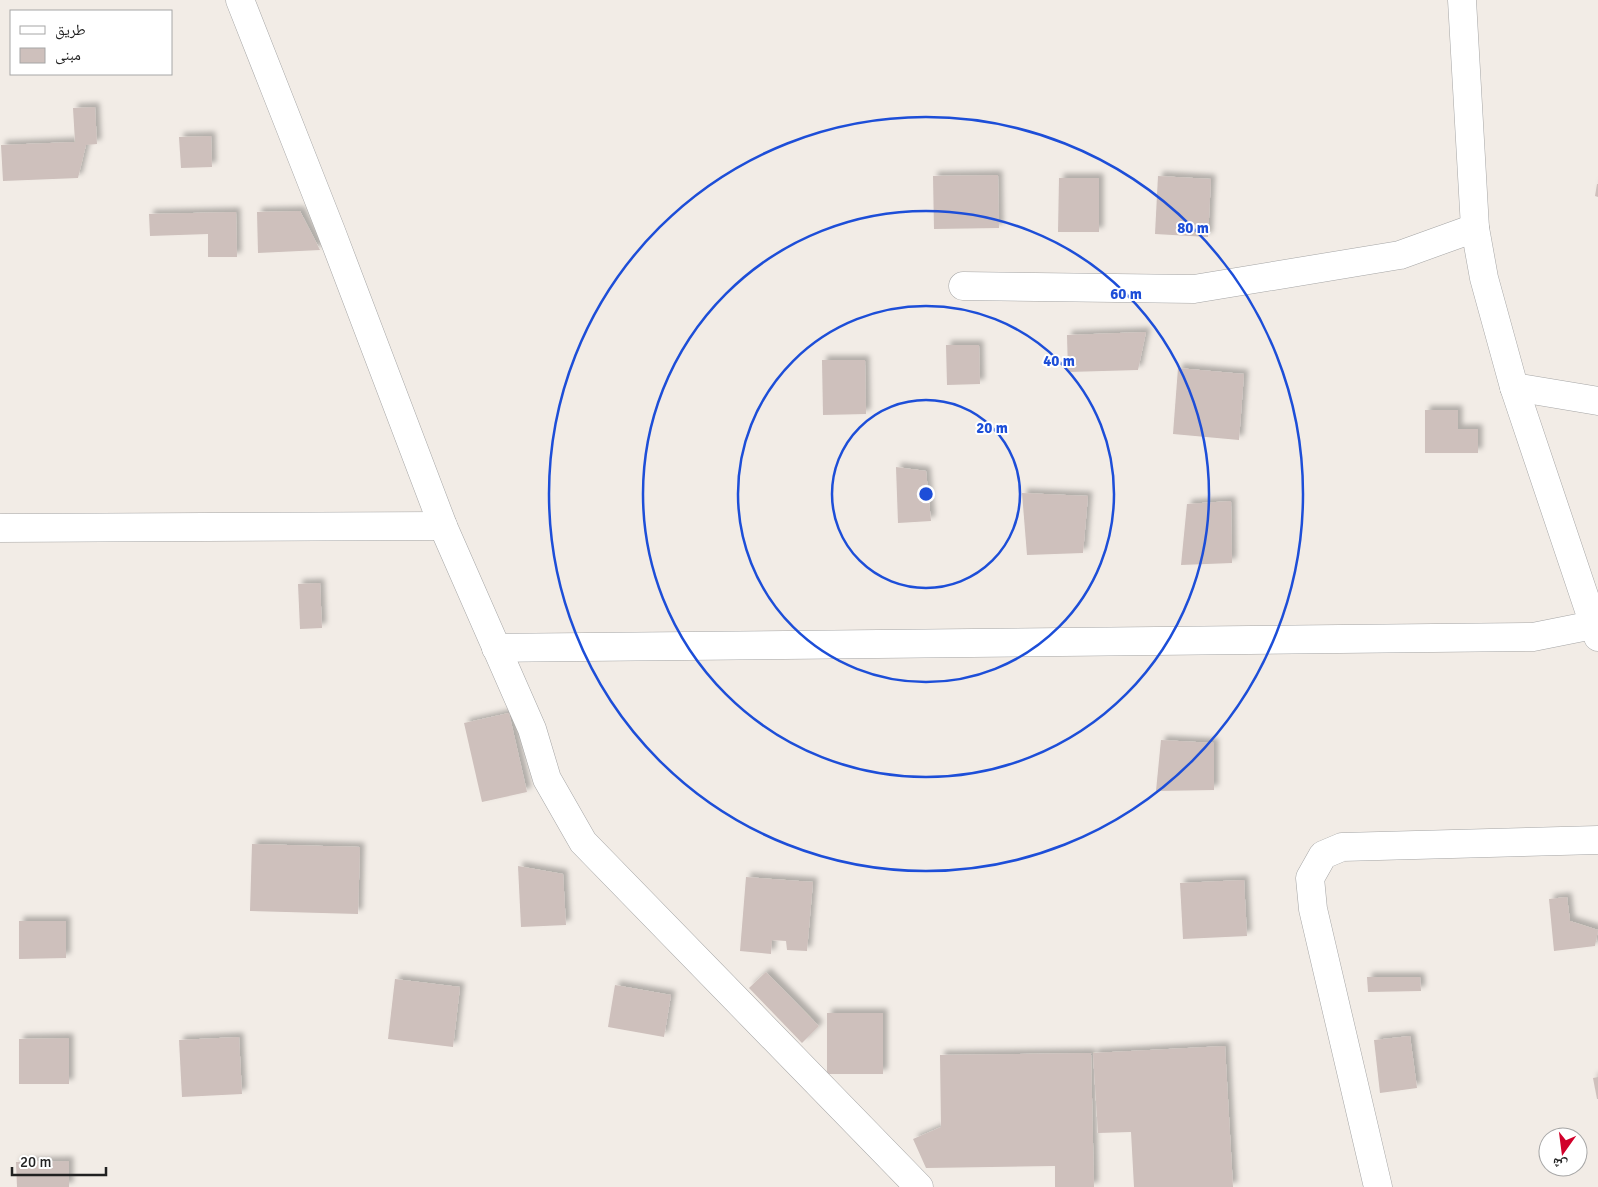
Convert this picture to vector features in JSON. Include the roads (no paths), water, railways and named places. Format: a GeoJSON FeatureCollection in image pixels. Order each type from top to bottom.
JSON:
{"type":"FeatureCollection","features":[{"type":"Feature","properties":{"kind":"street"},"geometry":{"type":"LineString","coordinates":[[240,0],[443,526],[532,729],[547,779],[583,842],[919,1187]]}},
{"type":"Feature","properties":{"kind":"street"},"geometry":{"type":"LineString","coordinates":[[496,648],[1534,637],[1596,631],[1514,387],[1484,278],[1475,228],[1462,0]]}},
{"type":"Feature","properties":{"kind":"street"},"geometry":{"type":"LineString","coordinates":[[964,286],[1194,289],[1400,255],[1475,228]]}},
{"type":"Feature","properties":{"kind":"street"},"geometry":{"type":"LineString","coordinates":[[1514,387],[1598,401]]}},
{"type":"Feature","properties":{"kind":"street"},"geometry":{"type":"LineString","coordinates":[[0,528],[443,526]]}},
{"type":"Feature","properties":{"kind":"street"},"geometry":{"type":"LineString","coordinates":[[1378,1187],[1313,909],[1310,878],[1323,855],[1342,847],[1598,840]]}}]}
